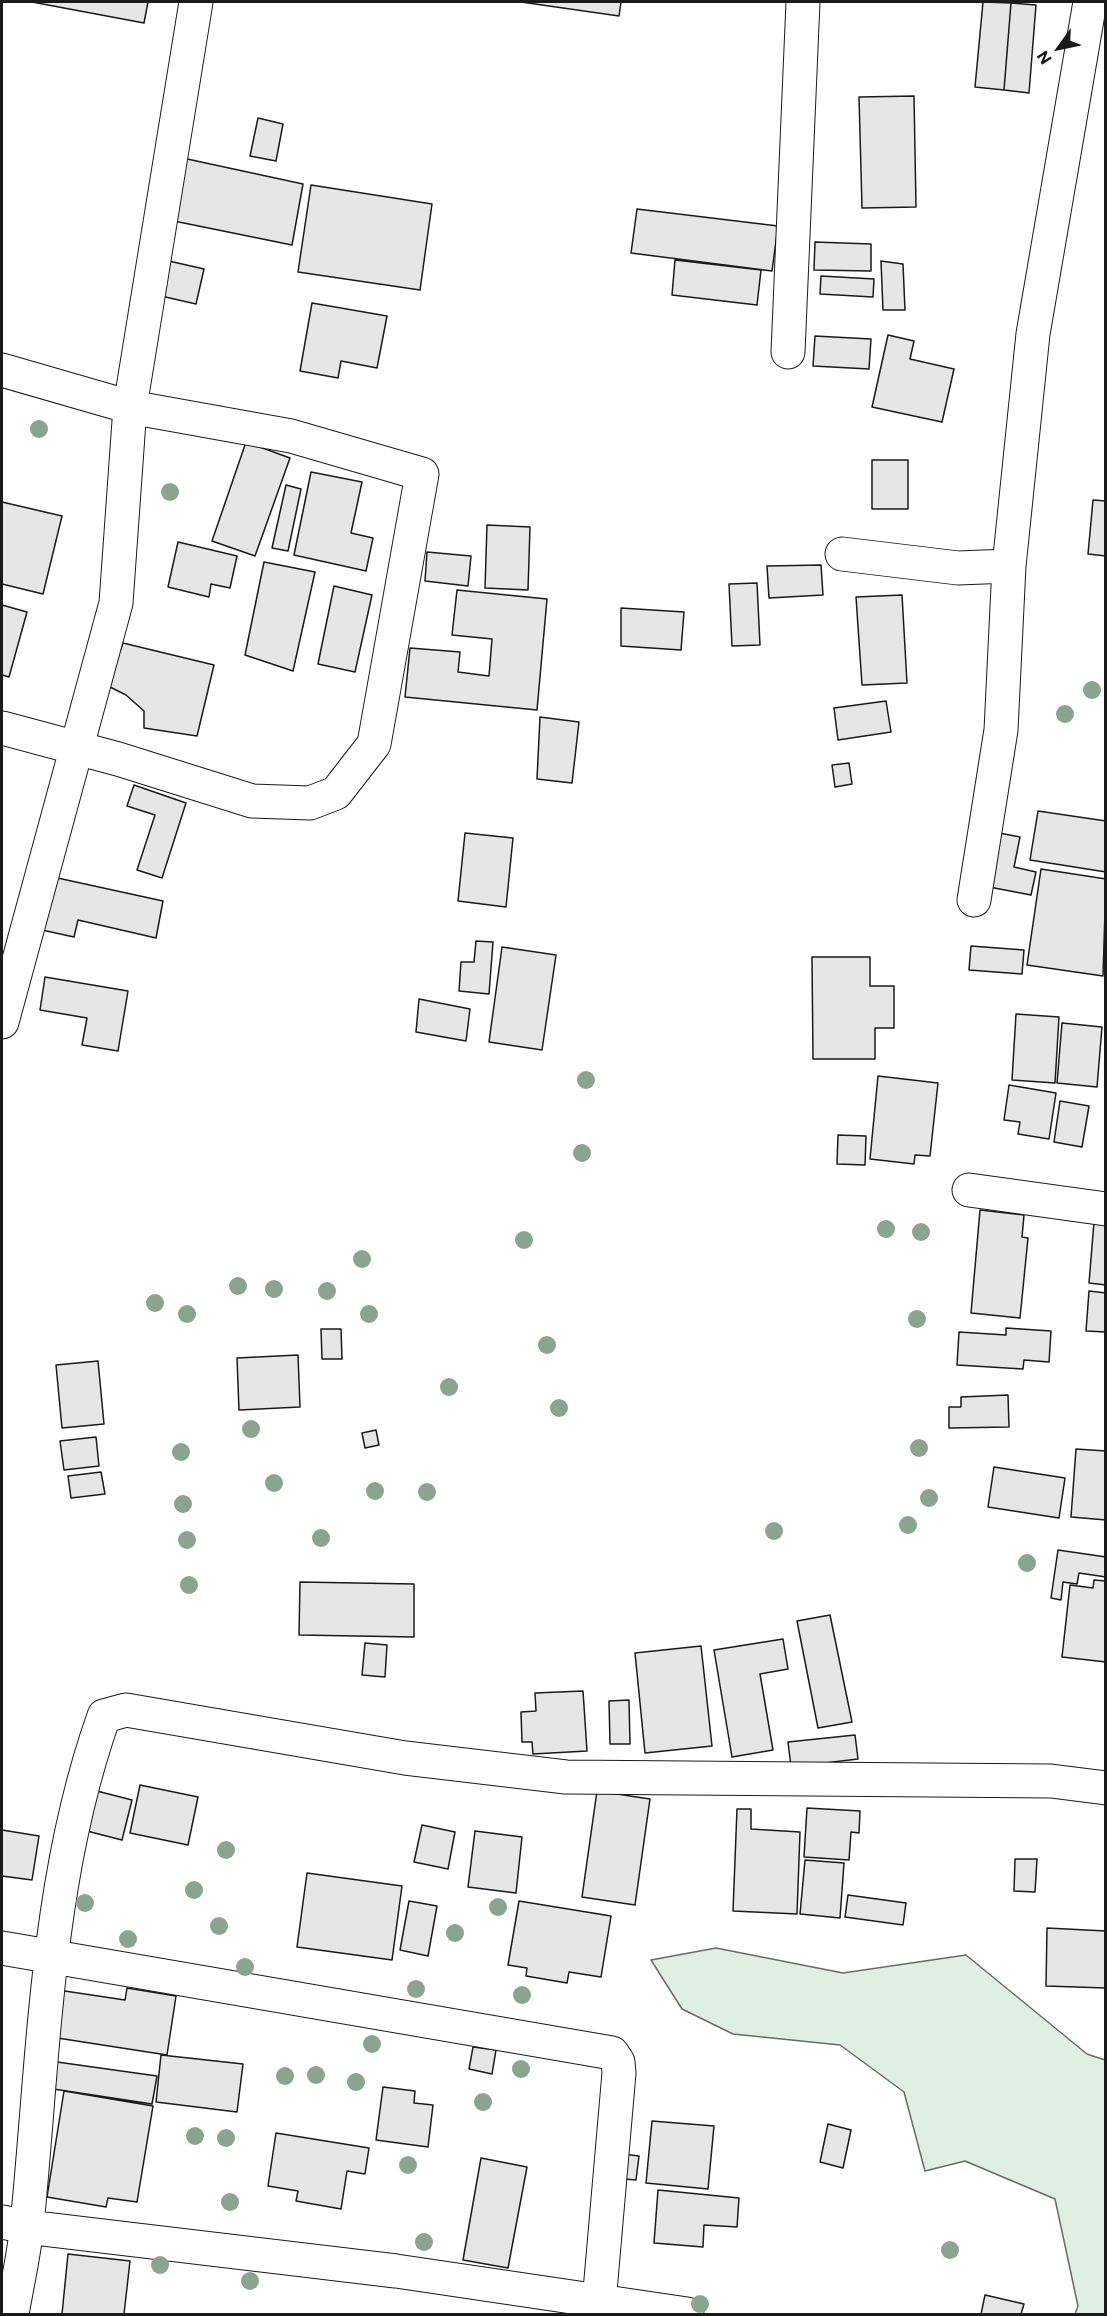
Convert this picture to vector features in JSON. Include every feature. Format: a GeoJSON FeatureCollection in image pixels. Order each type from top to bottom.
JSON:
{"type":"FeatureCollection","features":[{"type":"Feature","properties":{"kind":"street"},"geometry":{"type":"LineString","coordinates":[[2,1022],[116,603],[130,407],[196,2]]}},
{"type":"Feature","properties":{"kind":"street"},"geometry":{"type":"LineString","coordinates":[[788,352],[803,2]]}},
{"type":"Feature","properties":{"kind":"street"},"geometry":{"type":"LineString","coordinates":[[974,900],[1001,730],[1009,566],[1033,334],[1090,2]]}},
{"type":"Feature","properties":{"kind":"street"},"geometry":{"type":"LineString","coordinates":[[2,370],[130,407],[291,436],[422,474],[374,744],[336,794],[310,803],[252,801],[77,748],[2,728]]}},
{"type":"Feature","properties":{"kind":"street"},"geometry":{"type":"LineString","coordinates":[[842,554],[958,568],[1009,566]]}},
{"type":"Feature","properties":{"kind":"street"},"geometry":{"type":"LineString","coordinates":[[969,1190],[1106,1209]]}},
{"type":"Feature","properties":{"kind":"street"},"geometry":{"type":"LineString","coordinates":[[12,2314],[14,2225],[49,1958],[85,1767],[104,1716],[126,1710],[405,1758],[566,1777],[1052,1780],[1106,1788]]}},
{"type":"Feature","properties":{"kind":"street"},"geometry":{"type":"LineString","coordinates":[[2,1948],[49,1958],[385,2013],[612,2054],[618,2062],[619,2073],[599,2308]]}},
{"type":"Feature","properties":{"kind":"street"},"geometry":{"type":"LineString","coordinates":[[14,2225],[396,2271],[599,2308],[687,2314]]}},
{"type":"Feature","properties":{"kind":"green space"},"geometry":{"type":"Polygon","coordinates":[[[716,1948],[843,1973],[966,1955],[1087,2054],[1105,2060],[1105,2314],[1075,2314],[1078,2306],[1055,2199],[965,2161],[925,2171],[904,2092],[840,2045],[733,2034],[682,2009],[651,1960],[716,1948]]]}},
{"type":"Feature","properties":{"kind":"building"},"geometry":{"type":"Polygon","coordinates":[[[32,2],[148,2],[144,23],[32,2]]]}},
{"type":"Feature","properties":{"kind":"building"},"geometry":{"type":"Polygon","coordinates":[[[521,2],[621,2],[619,16],[521,2]]]}},
{"type":"Feature","properties":{"kind":"building"},"geometry":{"type":"Polygon","coordinates":[[[983,2],[1011,3],[1004,90],[975,87],[983,2]]]}},
{"type":"Feature","properties":{"kind":"building"},"geometry":{"type":"Polygon","coordinates":[[[1011,3],[1036,5],[1029,93],[1004,90],[1011,3]]]}},
{"type":"Feature","properties":{"kind":"building"},"geometry":{"type":"Polygon","coordinates":[[[914,96],[916,207],[862,208],[859,97],[914,96]]]}},
{"type":"Feature","properties":{"kind":"building"},"geometry":{"type":"Polygon","coordinates":[[[258,118],[283,124],[276,161],[250,156],[258,118]]]}},
{"type":"Feature","properties":{"kind":"building"},"geometry":{"type":"Polygon","coordinates":[[[178,157],[303,184],[292,245],[169,220],[178,157]]]}},
{"type":"Feature","properties":{"kind":"building"},"geometry":{"type":"Polygon","coordinates":[[[311,185],[432,204],[420,290],[298,272],[311,185]]]}},
{"type":"Feature","properties":{"kind":"building"},"geometry":{"type":"Polygon","coordinates":[[[637,209],[778,226],[772,271],[631,253],[637,209]]]}},
{"type":"Feature","properties":{"kind":"building"},"geometry":{"type":"Polygon","coordinates":[[[815,242],[871,244],[871,271],[814,270],[815,242]]]}},
{"type":"Feature","properties":{"kind":"building"},"geometry":{"type":"Polygon","coordinates":[[[675,260],[761,270],[757,305],[672,295],[675,260]]]}},
{"type":"Feature","properties":{"kind":"building"},"geometry":{"type":"Polygon","coordinates":[[[169,261],[204,269],[196,304],[161,296],[169,261]]]}},
{"type":"Feature","properties":{"kind":"building"},"geometry":{"type":"Polygon","coordinates":[[[881,261],[903,264],[905,310],[883,310],[881,261]]]}},
{"type":"Feature","properties":{"kind":"building"},"geometry":{"type":"Polygon","coordinates":[[[821,276],[874,279],[873,297],[820,294],[821,276]]]}},
{"type":"Feature","properties":{"kind":"building"},"geometry":{"type":"Polygon","coordinates":[[[312,303],[387,316],[377,368],[341,361],[338,378],[300,371],[312,303]]]}},
{"type":"Feature","properties":{"kind":"building"},"geometry":{"type":"Polygon","coordinates":[[[888,335],[914,341],[910,359],[954,369],[942,422],[872,407],[888,335]]]}},
{"type":"Feature","properties":{"kind":"building"},"geometry":{"type":"Polygon","coordinates":[[[815,336],[871,339],[869,369],[813,366],[815,336]]]}},
{"type":"Feature","properties":{"kind":"building"},"geometry":{"type":"Polygon","coordinates":[[[246,442],[290,458],[255,556],[212,541],[246,442]]]}},
{"type":"Feature","properties":{"kind":"building"},"geometry":{"type":"Polygon","coordinates":[[[872,460],[908,460],[908,509],[872,509],[872,460]]]}},
{"type":"Feature","properties":{"kind":"building"},"geometry":{"type":"Polygon","coordinates":[[[311,472],[362,482],[351,533],[373,538],[366,571],[294,555],[311,472]]]}},
{"type":"Feature","properties":{"kind":"building"},"geometry":{"type":"Polygon","coordinates":[[[286,485],[301,489],[288,551],[272,548],[286,485]]]}},
{"type":"Feature","properties":{"kind":"building"},"geometry":{"type":"Polygon","coordinates":[[[1093,500],[1106,501],[1106,556],[1088,554],[1093,500]]]}},
{"type":"Feature","properties":{"kind":"building"},"geometry":{"type":"Polygon","coordinates":[[[2,502],[62,516],[43,594],[2,584],[2,502]]]}},
{"type":"Feature","properties":{"kind":"building"},"geometry":{"type":"Polygon","coordinates":[[[487,525],[530,527],[528,590],[485,588],[487,525]]]}},
{"type":"Feature","properties":{"kind":"building"},"geometry":{"type":"Polygon","coordinates":[[[178,542],[237,556],[230,588],[211,584],[209,597],[168,587],[178,542]]]}},
{"type":"Feature","properties":{"kind":"building"},"geometry":{"type":"Polygon","coordinates":[[[427,552],[471,556],[468,586],[425,581],[427,552]]]}},
{"type":"Feature","properties":{"kind":"building"},"geometry":{"type":"Polygon","coordinates":[[[264,562],[315,572],[293,671],[245,655],[264,562]]]}},
{"type":"Feature","properties":{"kind":"building"},"geometry":{"type":"Polygon","coordinates":[[[821,565],[823,595],[769,598],[767,566],[821,565]]]}},
{"type":"Feature","properties":{"kind":"building"},"geometry":{"type":"Polygon","coordinates":[[[757,583],[760,645],[732,646],[729,584],[757,583]]]}},
{"type":"Feature","properties":{"kind":"building"},"geometry":{"type":"Polygon","coordinates":[[[334,586],[372,595],[355,672],[318,664],[334,586]]]}},
{"type":"Feature","properties":{"kind":"building"},"geometry":{"type":"Polygon","coordinates":[[[457,590],[547,599],[537,710],[405,697],[410,648],[460,652],[458,672],[489,676],[492,639],[452,635],[457,590]]]}},
{"type":"Feature","properties":{"kind":"building"},"geometry":{"type":"Polygon","coordinates":[[[902,595],[907,683],[862,685],[856,597],[902,595]]]}},
{"type":"Feature","properties":{"kind":"building"},"geometry":{"type":"Polygon","coordinates":[[[2,605],[27,612],[9,677],[2,675],[2,605]]]}},
{"type":"Feature","properties":{"kind":"building"},"geometry":{"type":"Polygon","coordinates":[[[621,608],[684,612],[681,650],[621,646],[621,608]]]}},
{"type":"Feature","properties":{"kind":"building"},"geometry":{"type":"Polygon","coordinates":[[[123,643],[214,665],[197,736],[144,728],[144,711],[126,695],[108,686],[123,643]]]}},
{"type":"Feature","properties":{"kind":"building"},"geometry":{"type":"Polygon","coordinates":[[[886,701],[891,732],[838,740],[834,708],[886,701]]]}},
{"type":"Feature","properties":{"kind":"building"},"geometry":{"type":"Polygon","coordinates":[[[540,717],[579,722],[572,783],[537,779],[540,717]]]}},
{"type":"Feature","properties":{"kind":"building"},"geometry":{"type":"Polygon","coordinates":[[[849,763],[852,784],[835,787],[832,765],[849,763]]]}},
{"type":"Feature","properties":{"kind":"building"},"geometry":{"type":"Polygon","coordinates":[[[134,785],[186,803],[162,878],[137,870],[155,815],[127,806],[134,785]]]}},
{"type":"Feature","properties":{"kind":"building"},"geometry":{"type":"Polygon","coordinates":[[[1038,811],[1106,821],[1106,872],[1030,860],[1038,811]]]}},
{"type":"Feature","properties":{"kind":"building"},"geometry":{"type":"Polygon","coordinates":[[[994,832],[1020,837],[1014,867],[1036,872],[1031,895],[984,886],[994,832]]]}},
{"type":"Feature","properties":{"kind":"building"},"geometry":{"type":"Polygon","coordinates":[[[465,833],[513,838],[506,907],[458,901],[465,833]]]}},
{"type":"Feature","properties":{"kind":"building"},"geometry":{"type":"Polygon","coordinates":[[[1041,869],[1106,879],[1103,976],[1027,965],[1041,869]]]}},
{"type":"Feature","properties":{"kind":"building"},"geometry":{"type":"Polygon","coordinates":[[[53,877],[163,901],[156,938],[78,920],[74,937],[42,930],[53,877]]]}},
{"type":"Feature","properties":{"kind":"building"},"geometry":{"type":"Polygon","coordinates":[[[476,941],[493,942],[489,994],[459,991],[461,962],[474,962],[476,941]]]}},
{"type":"Feature","properties":{"kind":"building"},"geometry":{"type":"Polygon","coordinates":[[[971,946],[1024,950],[1022,974],[969,970],[971,946]]]}},
{"type":"Feature","properties":{"kind":"building"},"geometry":{"type":"Polygon","coordinates":[[[502,947],[556,955],[542,1050],[489,1042],[502,947]]]}},
{"type":"Feature","properties":{"kind":"building"},"geometry":{"type":"Polygon","coordinates":[[[812,957],[870,957],[870,986],[894,986],[894,1028],[875,1028],[875,1059],[813,1059],[812,957]]]}},
{"type":"Feature","properties":{"kind":"building"},"geometry":{"type":"Polygon","coordinates":[[[45,977],[128,991],[118,1051],[82,1045],[87,1018],[40,1010],[45,977]]]}},
{"type":"Feature","properties":{"kind":"building"},"geometry":{"type":"Polygon","coordinates":[[[419,999],[470,1009],[466,1041],[416,1032],[419,999]]]}},
{"type":"Feature","properties":{"kind":"building"},"geometry":{"type":"Polygon","coordinates":[[[1016,1014],[1059,1017],[1055,1083],[1012,1080],[1016,1014]]]}},
{"type":"Feature","properties":{"kind":"building"},"geometry":{"type":"Polygon","coordinates":[[[1062,1023],[1102,1027],[1097,1087],[1057,1083],[1062,1023]]]}},
{"type":"Feature","properties":{"kind":"building"},"geometry":{"type":"Polygon","coordinates":[[[878,1076],[938,1083],[930,1156],[915,1155],[914,1164],[870,1159],[878,1076]]]}},
{"type":"Feature","properties":{"kind":"building"},"geometry":{"type":"Polygon","coordinates":[[[1009,1085],[1056,1093],[1049,1139],[1018,1134],[1020,1122],[1004,1120],[1009,1085]]]}},
{"type":"Feature","properties":{"kind":"building"},"geometry":{"type":"Polygon","coordinates":[[[1060,1101],[1089,1106],[1082,1147],[1054,1142],[1060,1101]]]}},
{"type":"Feature","properties":{"kind":"building"},"geometry":{"type":"Polygon","coordinates":[[[838,1135],[866,1136],[865,1165],[837,1164],[838,1135]]]}},
{"type":"Feature","properties":{"kind":"building"},"geometry":{"type":"Polygon","coordinates":[[[980,1210],[1024,1215],[1022,1237],[1028,1238],[1020,1318],[971,1313],[980,1210]]]}},
{"type":"Feature","properties":{"kind":"building"},"geometry":{"type":"Polygon","coordinates":[[[1094,1222],[1106,1224],[1106,1285],[1089,1283],[1094,1222]]]}},
{"type":"Feature","properties":{"kind":"building"},"geometry":{"type":"Polygon","coordinates":[[[1089,1291],[1106,1293],[1106,1332],[1086,1331],[1089,1291]]]}},
{"type":"Feature","properties":{"kind":"building"},"geometry":{"type":"Polygon","coordinates":[[[1006,1328],[1051,1331],[1049,1362],[1024,1360],[1023,1369],[957,1365],[959,1332],[1006,1335],[1006,1328]]]}},
{"type":"Feature","properties":{"kind":"building"},"geometry":{"type":"Polygon","coordinates":[[[321,1329],[341,1329],[342,1359],[322,1359],[321,1329]]]}},
{"type":"Feature","properties":{"kind":"building"},"geometry":{"type":"Polygon","coordinates":[[[298,1355],[300,1407],[239,1410],[237,1358],[298,1355]]]}},
{"type":"Feature","properties":{"kind":"building"},"geometry":{"type":"Polygon","coordinates":[[[98,1361],[104,1424],[62,1428],[56,1365],[98,1361]]]}},
{"type":"Feature","properties":{"kind":"building"},"geometry":{"type":"Polygon","coordinates":[[[1008,1395],[1009,1427],[949,1428],[949,1407],[961,1407],[961,1397],[1008,1395]]]}},
{"type":"Feature","properties":{"kind":"building"},"geometry":{"type":"Polygon","coordinates":[[[376,1430],[379,1445],[365,1448],[362,1433],[376,1430]]]}},
{"type":"Feature","properties":{"kind":"building"},"geometry":{"type":"Polygon","coordinates":[[[96,1437],[99,1466],[64,1470],[60,1441],[96,1437]]]}},
{"type":"Feature","properties":{"kind":"building"},"geometry":{"type":"Polygon","coordinates":[[[1076,1449],[1106,1451],[1106,1520],[1071,1517],[1076,1449]]]}},
{"type":"Feature","properties":{"kind":"building"},"geometry":{"type":"Polygon","coordinates":[[[994,1467],[1065,1478],[1059,1518],[988,1507],[994,1467]]]}},
{"type":"Feature","properties":{"kind":"building"},"geometry":{"type":"Polygon","coordinates":[[[101,1472],[105,1494],[71,1498],[68,1476],[101,1472]]]}},
{"type":"Feature","properties":{"kind":"building"},"geometry":{"type":"Polygon","coordinates":[[[1058,1550],[1106,1557],[1106,1577],[1079,1573],[1077,1584],[1063,1582],[1061,1600],[1051,1598],[1058,1550]]]}},
{"type":"Feature","properties":{"kind":"building"},"geometry":{"type":"Polygon","coordinates":[[[1094,1580],[1106,1581],[1106,1662],[1062,1657],[1070,1585],[1093,1588],[1094,1580]]]}},
{"type":"Feature","properties":{"kind":"building"},"geometry":{"type":"Polygon","coordinates":[[[300,1582],[414,1584],[414,1637],[299,1635],[300,1582]]]}},
{"type":"Feature","properties":{"kind":"building"},"geometry":{"type":"Polygon","coordinates":[[[830,1615],[852,1722],[818,1728],[797,1621],[830,1615]]]}},
{"type":"Feature","properties":{"kind":"building"},"geometry":{"type":"Polygon","coordinates":[[[783,1639],[788,1669],[760,1674],[773,1750],[732,1757],[714,1650],[783,1639]]]}},
{"type":"Feature","properties":{"kind":"building"},"geometry":{"type":"Polygon","coordinates":[[[365,1643],[387,1645],[385,1677],[362,1675],[365,1643]]]}},
{"type":"Feature","properties":{"kind":"building"},"geometry":{"type":"Polygon","coordinates":[[[701,1646],[712,1746],[645,1753],[635,1653],[701,1646]]]}},
{"type":"Feature","properties":{"kind":"building"},"geometry":{"type":"Polygon","coordinates":[[[583,1691],[587,1751],[533,1754],[532,1742],[522,1742],[521,1712],[536,1711],[535,1693],[583,1691]]]}},
{"type":"Feature","properties":{"kind":"building"},"geometry":{"type":"Polygon","coordinates":[[[629,1700],[630,1744],[610,1744],[609,1701],[629,1700]]]}},
{"type":"Feature","properties":{"kind":"building"},"geometry":{"type":"Polygon","coordinates":[[[855,1735],[858,1759],[791,1767],[788,1742],[855,1735]]]}},
{"type":"Feature","properties":{"kind":"building"},"geometry":{"type":"Polygon","coordinates":[[[140,1785],[198,1797],[188,1845],[130,1833],[140,1785]]]}},
{"type":"Feature","properties":{"kind":"building"},"geometry":{"type":"Polygon","coordinates":[[[93,1790],[132,1800],[122,1840],[83,1830],[93,1790]]]}},
{"type":"Feature","properties":{"kind":"building"},"geometry":{"type":"Polygon","coordinates":[[[597,1791],[650,1799],[635,1905],[582,1897],[597,1791]]]}},
{"type":"Feature","properties":{"kind":"building"},"geometry":{"type":"Polygon","coordinates":[[[807,1808],[860,1811],[859,1833],[851,1832],[849,1860],[804,1857],[807,1808]]]}},
{"type":"Feature","properties":{"kind":"building"},"geometry":{"type":"Polygon","coordinates":[[[737,1809],[751,1809],[751,1829],[800,1832],[797,1914],[733,1911],[737,1809]]]}},
{"type":"Feature","properties":{"kind":"building"},"geometry":{"type":"Polygon","coordinates":[[[422,1825],[455,1832],[448,1869],[414,1862],[422,1825]]]}},
{"type":"Feature","properties":{"kind":"building"},"geometry":{"type":"Polygon","coordinates":[[[2,1830],[39,1836],[32,1880],[2,1876],[2,1830]]]}},
{"type":"Feature","properties":{"kind":"building"},"geometry":{"type":"Polygon","coordinates":[[[475,1831],[522,1837],[516,1893],[468,1887],[475,1831]]]}},
{"type":"Feature","properties":{"kind":"building"},"geometry":{"type":"Polygon","coordinates":[[[1015,1859],[1037,1859],[1035,1892],[1014,1891],[1015,1859]]]}},
{"type":"Feature","properties":{"kind":"building"},"geometry":{"type":"Polygon","coordinates":[[[805,1860],[844,1863],[840,1918],[800,1914],[805,1860]]]}},
{"type":"Feature","properties":{"kind":"building"},"geometry":{"type":"Polygon","coordinates":[[[307,1873],[402,1886],[392,1960],[297,1947],[307,1873]]]}},
{"type":"Feature","properties":{"kind":"building"},"geometry":{"type":"Polygon","coordinates":[[[848,1895],[906,1903],[903,1925],[845,1917],[848,1895]]]}},
{"type":"Feature","properties":{"kind":"building"},"geometry":{"type":"Polygon","coordinates":[[[409,1901],[437,1906],[428,1956],[400,1950],[409,1901]]]}},
{"type":"Feature","properties":{"kind":"building"},"geometry":{"type":"Polygon","coordinates":[[[519,1901],[611,1916],[601,1977],[569,1972],[567,1983],[526,1976],[527,1968],[508,1965],[519,1901]]]}},
{"type":"Feature","properties":{"kind":"building"},"geometry":{"type":"Polygon","coordinates":[[[1047,1928],[1106,1931],[1106,1988],[1046,1986],[1047,1928]]]}},
{"type":"Feature","properties":{"kind":"building"},"geometry":{"type":"Polygon","coordinates":[[[127,1988],[176,1996],[167,2055],[51,2037],[58,1990],[125,2000],[127,1988]]]}},
{"type":"Feature","properties":{"kind":"building"},"geometry":{"type":"Polygon","coordinates":[[[473,2047],[496,2050],[492,2074],[469,2069],[473,2047]]]}},
{"type":"Feature","properties":{"kind":"building"},"geometry":{"type":"Polygon","coordinates":[[[161,2055],[243,2064],[237,2112],[156,2102],[161,2055]]]}},
{"type":"Feature","properties":{"kind":"building"},"geometry":{"type":"Polygon","coordinates":[[[50,2061],[157,2076],[152,2104],[47,2088],[50,2061]]]}},
{"type":"Feature","properties":{"kind":"building"},"geometry":{"type":"Polygon","coordinates":[[[383,2087],[415,2091],[414,2103],[433,2105],[428,2147],[376,2140],[383,2087]]]}},
{"type":"Feature","properties":{"kind":"building"},"geometry":{"type":"Polygon","coordinates":[[[64,2091],[153,2106],[137,2202],[108,2198],[106,2207],[47,2197],[64,2091]]]}},
{"type":"Feature","properties":{"kind":"building"},"geometry":{"type":"Polygon","coordinates":[[[652,2121],[714,2126],[708,2189],[646,2183],[652,2121]]]}},
{"type":"Feature","properties":{"kind":"building"},"geometry":{"type":"Polygon","coordinates":[[[828,2124],[851,2130],[843,2168],[820,2162],[828,2124]]]}},
{"type":"Feature","properties":{"kind":"building"},"geometry":{"type":"Polygon","coordinates":[[[276,2133],[369,2148],[365,2174],[347,2171],[341,2209],[296,2201],[298,2191],[268,2186],[276,2133]]]}},
{"type":"Feature","properties":{"kind":"building"},"geometry":{"type":"Polygon","coordinates":[[[615,2153],[639,2156],[636,2180],[613,2178],[615,2153]]]}},
{"type":"Feature","properties":{"kind":"building"},"geometry":{"type":"Polygon","coordinates":[[[481,2158],[527,2167],[508,2268],[463,2260],[481,2158]]]}},
{"type":"Feature","properties":{"kind":"building"},"geometry":{"type":"Polygon","coordinates":[[[658,2190],[739,2198],[737,2227],[704,2225],[703,2247],[654,2243],[658,2190]]]}},
{"type":"Feature","properties":{"kind":"building"},"geometry":{"type":"Polygon","coordinates":[[[68,2254],[130,2261],[124,2314],[62,2314],[68,2254]]]}},
{"type":"Feature","properties":{"kind":"building"},"geometry":{"type":"Polygon","coordinates":[[[985,2295],[1024,2304],[1021,2314],[981,2314],[985,2295]]]}}]}
